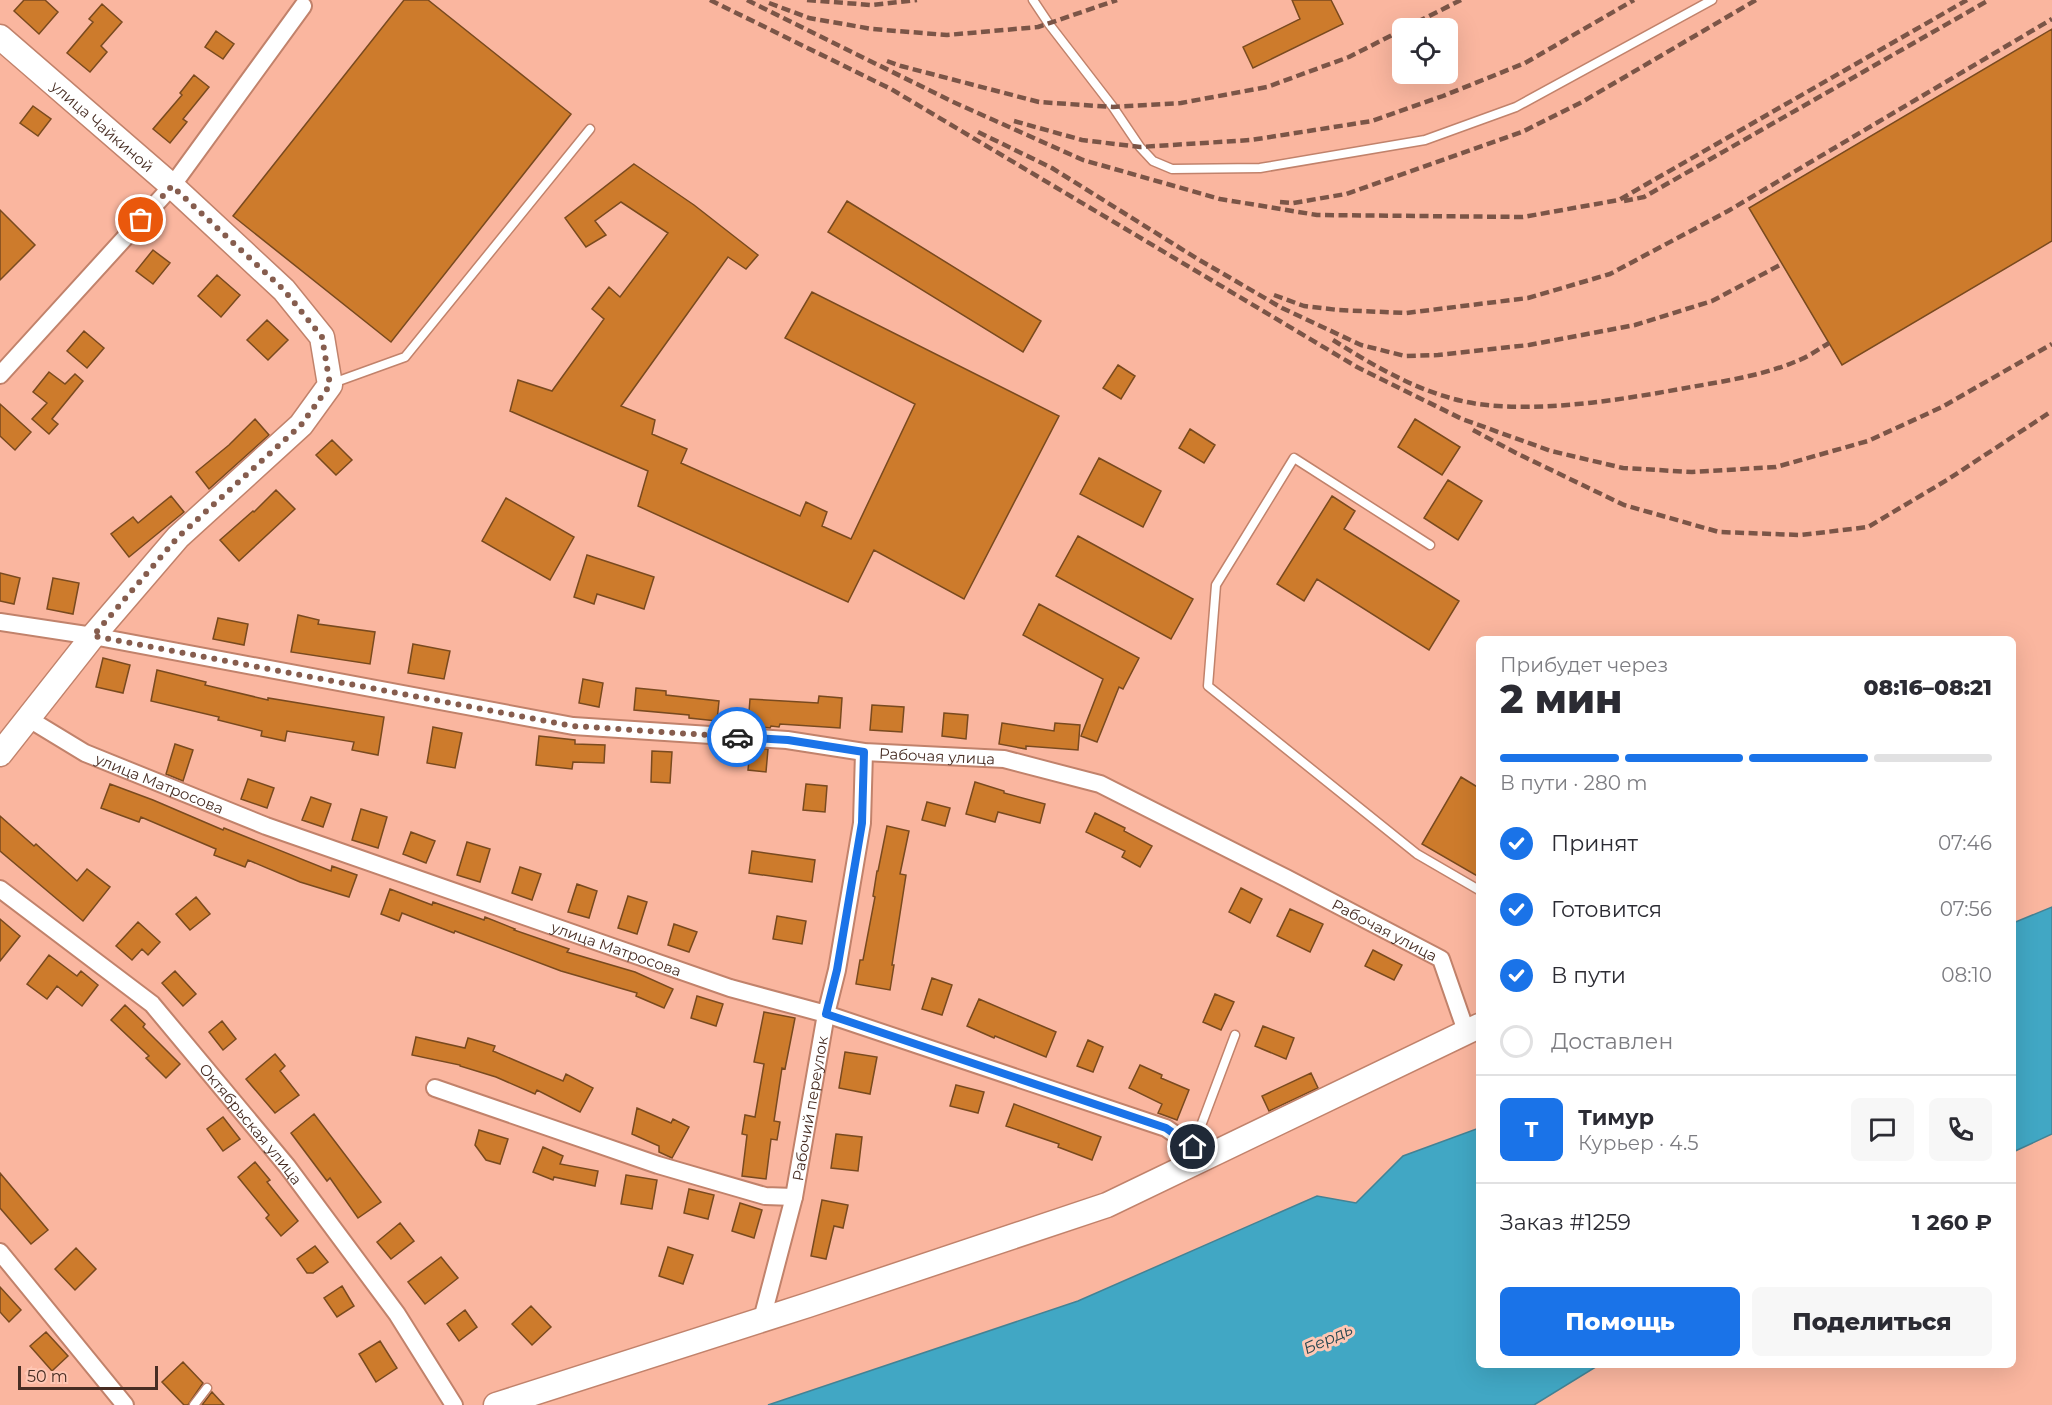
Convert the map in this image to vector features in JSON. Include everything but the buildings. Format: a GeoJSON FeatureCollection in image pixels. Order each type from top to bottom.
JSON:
{"type":"FeatureCollection","features":[{"type":"Feature","properties":{"kind":"street"},"geometry":{"type":"LineString","coordinates":[[0,375],[172,186],[303,6]]}},
{"type":"Feature","properties":{"kind":"street","name":"улица Чайкиной"},"geometry":{"type":"LineString","coordinates":[[0,37],[172,186],[284,290],[322,337],[330,385]]}},
{"type":"Feature","properties":{"kind":"street"},"geometry":{"type":"LineString","coordinates":[[0,754],[93,636],[178,537],[301,425],[330,385]]}},
{"type":"Feature","properties":{"kind":"street","name":"Рабочая улица"},"geometry":{"type":"LineString","coordinates":[[0,622],[93,636],[573,726],[788,740],[864,752],[1004,759],[1100,783],[1441,959],[1473,1028]]}},
{"type":"Feature","properties":{"kind":"street","name":"улица Матросова"},"geometry":{"type":"LineString","coordinates":[[29,719],[85,753],[266,826],[730,988],[826,1014],[1166,1128],[1201,1152]]}},
{"type":"Feature","properties":{"kind":"street","name":"Рабочий переулок"},"geometry":{"type":"LineString","coordinates":[[762,1319],[794,1197],[826,1014],[837,970],[862,823],[864,752]]}},
{"type":"Feature","properties":{"kind":"street","name":"Октябрьская улица"},"geometry":{"type":"LineString","coordinates":[[0,889],[152,1004],[287,1166],[397,1314],[454,1405]]}},
{"type":"Feature","properties":{"kind":"street"},"geometry":{"type":"LineString","coordinates":[[496,1405],[1107,1205],[1201,1152],[1338,1092],[1473,1028]]}},
{"type":"Feature","properties":{"kind":"street"},"geometry":{"type":"LineString","coordinates":[[435,1088],[658,1165],[765,1196],[794,1197]]}},
{"type":"Feature","properties":{"kind":"street"},"geometry":{"type":"LineString","coordinates":[[0,1252],[125,1405]]}},
{"type":"Feature","properties":{"kind":"lane"},"geometry":{"type":"LineString","coordinates":[[1034,0],[1049,24],[1113,107],[1140,147],[1152,161],[1172,169],[1260,168],[1425,141],[1516,108],[1712,0]]}},
{"type":"Feature","properties":{"kind":"lane"},"geometry":{"type":"LineString","coordinates":[[330,385],[405,357],[590,129]]}},
{"type":"Feature","properties":{"kind":"lane"},"geometry":{"type":"LineString","coordinates":[[1430,545],[1294,458],[1216,585],[1208,686],[1417,854],[1476,888]]}},
{"type":"Feature","properties":{"kind":"lane"},"geometry":{"type":"LineString","coordinates":[[1201,1152],[1235,1035]]}},
{"type":"Feature","properties":{"kind":"lane"},"geometry":{"type":"LineString","coordinates":[[194,1405],[207,1388]]}},
{"type":"Feature","properties":{"kind":"water"},"geometry":{"type":"Polygon","coordinates":[[[2052,907],[2052,1134],[2016,1151],[2016,922],[2052,907]]]}},
{"type":"Feature","properties":{"kind":"water","name":"Бердь"},"geometry":{"type":"Polygon","coordinates":[[[1476,1129],[1476,1368],[1594,1368],[1534,1405],[768,1405],[1078,1301],[1317,1196],[1356,1203],[1403,1156],[1476,1129]]]}},
{"type":"Feature","properties":{"kind":"railway"},"geometry":{"type":"LineString","coordinates":[[710,0],[891,89],[1357,367],[1462,419],[1551,451],[1623,468],[1692,472],[1776,467],[1868,441],[1942,407],[2052,344]]}},
{"type":"Feature","properties":{"kind":"railway"},"geometry":{"type":"LineString","coordinates":[[747,0],[951,101],[1083,160],[1220,199],[1317,215],[1523,217],[1619,200],[1967,0]]}},
{"type":"Feature","properties":{"kind":"railway"},"geometry":{"type":"LineString","coordinates":[[807,0],[871,5],[917,0]]}},
{"type":"Feature","properties":{"kind":"railway"},"geometry":{"type":"LineString","coordinates":[[769,3],[809,18],[872,29],[947,35],[1038,27],[1117,0]]}},
{"type":"Feature","properties":{"kind":"railway"},"geometry":{"type":"LineString","coordinates":[[1425,18],[1461,0]]}},
{"type":"Feature","properties":{"kind":"railway"},"geometry":{"type":"LineString","coordinates":[[1014,121],[1082,140],[1140,147],[1251,140],[1372,121],[1525,63],[1634,0]]}},
{"type":"Feature","properties":{"kind":"railway"},"geometry":{"type":"LineString","coordinates":[[1280,202],[1293,203],[1346,194],[1522,132],[1582,102],[1756,0]]}},
{"type":"Feature","properties":{"kind":"railway"},"geometry":{"type":"LineString","coordinates":[[1624,201],[1644,197],[1989,0]]}},
{"type":"Feature","properties":{"kind":"railway"},"geometry":{"type":"LineString","coordinates":[[1274,295],[1304,306],[1406,313],[1528,298],[1610,274],[1728,211],[2052,19]]}},
{"type":"Feature","properties":{"kind":"railway"},"geometry":{"type":"LineString","coordinates":[[887,61],[1039,102],[1113,107],[1181,103],[1267,87],[1349,57],[1392,35]]}},
{"type":"Feature","properties":{"kind":"railway"},"geometry":{"type":"LineString","coordinates":[[978,132],[1052,168],[1196,258],[1282,308],[1361,345],[1405,356],[1438,355],[1529,345],[1635,325],[1712,301],[1782,264]]}},
{"type":"Feature","properties":{"kind":"railway"},"geometry":{"type":"LineString","coordinates":[[1333,340],[1384,370],[1439,395],[1478,404],[1530,407],[1612,400],[1745,377],[1797,361],[1829,343]]}},
{"type":"Feature","properties":{"kind":"railway"},"geometry":{"type":"LineString","coordinates":[[1473,430],[1624,505],[1719,532],[1801,535],[1868,527],[1947,480],[2052,411]]}},
{"type":"Feature","properties":{"kind":"way so far"},"geometry":{"type":"LineString","coordinates":[[141,220],[172,186],[284,290],[322,337],[330,385],[301,425],[178,537],[93,636],[573,726],[737,737]]}},
{"type":"Feature","properties":{"kind":"route"},"geometry":{"type":"LineString","coordinates":[[737,737],[788,740],[864,752],[862,823],[837,970],[826,1014],[1166,1128],[1193,1147]]}}]}
